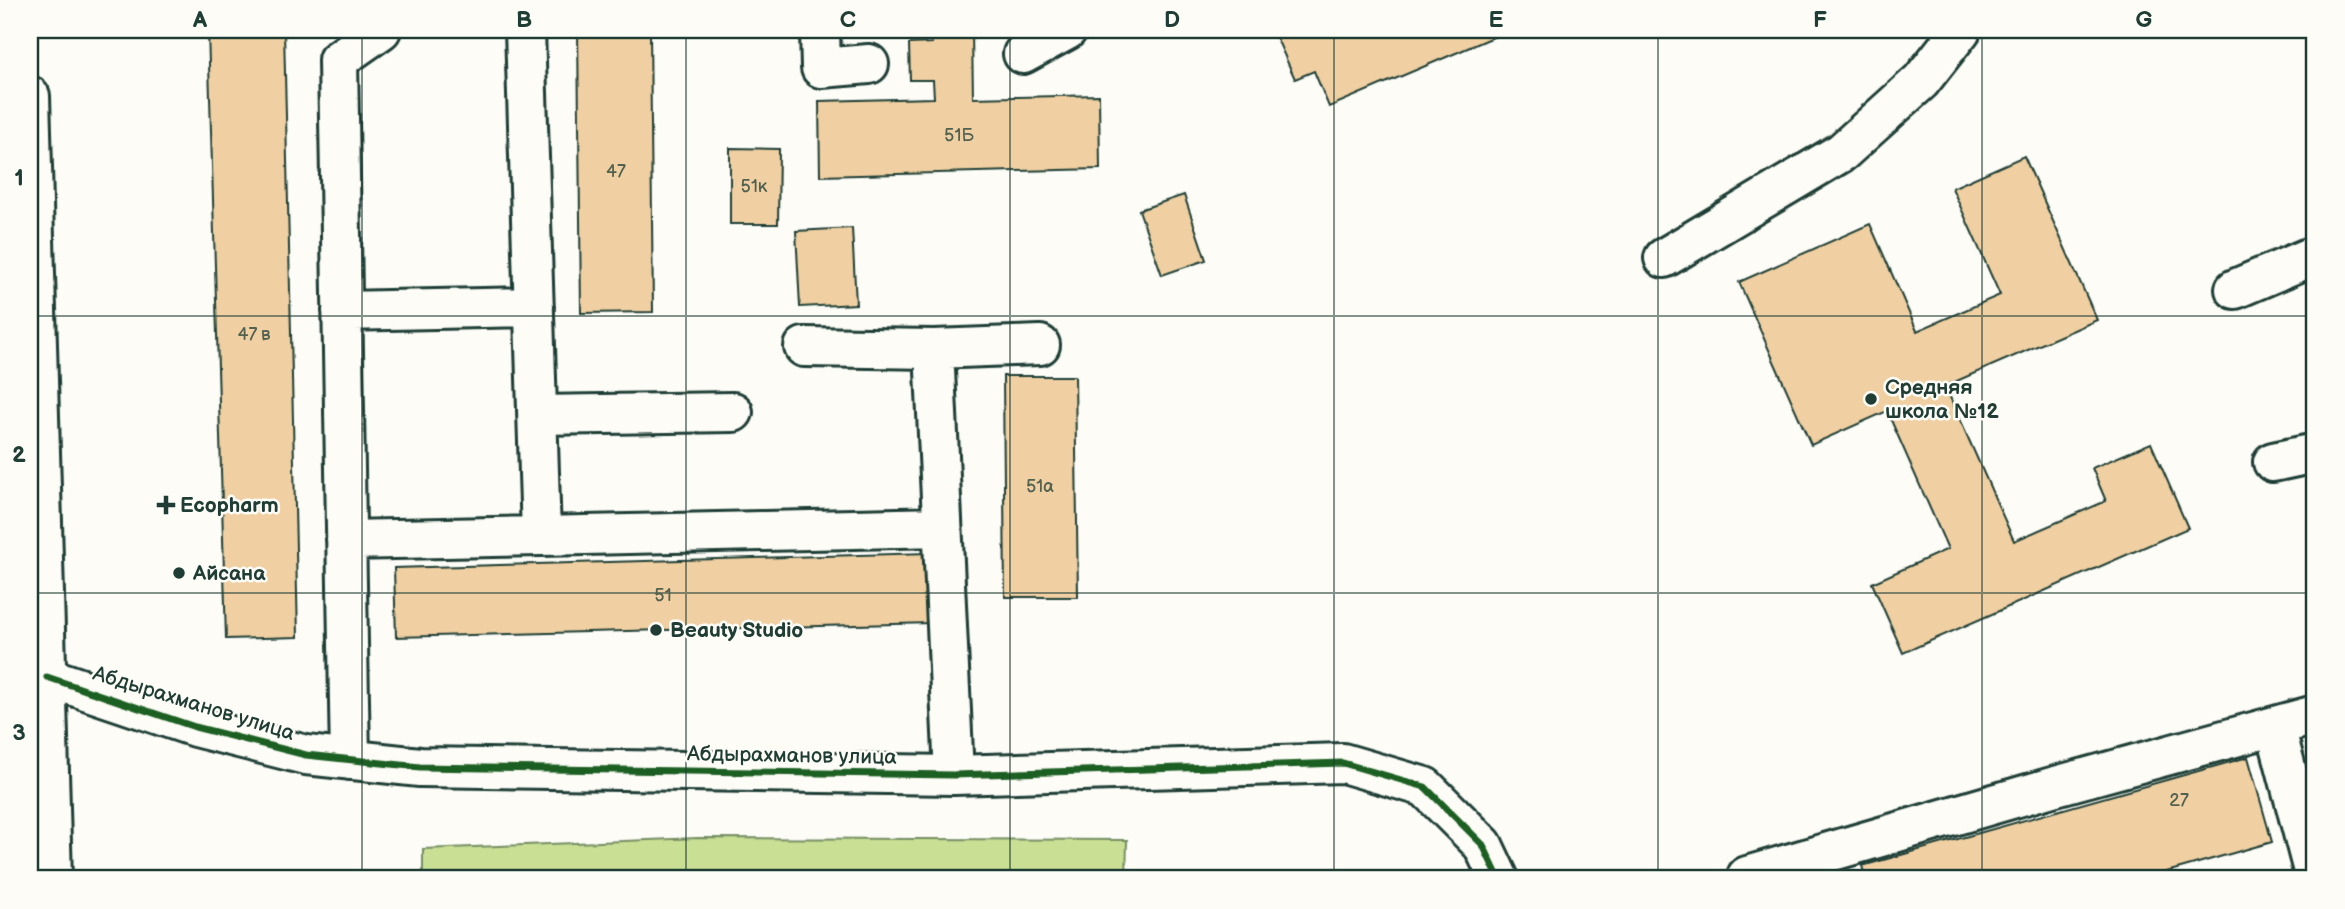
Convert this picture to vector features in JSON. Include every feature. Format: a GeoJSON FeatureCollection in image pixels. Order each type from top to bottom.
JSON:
{"type":"FeatureCollection","features":[{"type":"Feature","properties":{"kind":"street"},"geometry":{"type":"LineString","coordinates":[[349,760],[338,60],[381,30]]}},
{"type":"Feature","properties":{"kind":"street"},"geometry":{"type":"LineString","coordinates":[[525,30],[541,536]]}},
{"type":"Feature","properties":{"kind":"street"},"geometry":{"type":"LineString","coordinates":[[820,30],[821,68],[869,64]]}},
{"type":"Feature","properties":{"kind":"street"},"geometry":{"type":"LineString","coordinates":[[1023,54],[1067,30]]}},
{"type":"Feature","properties":{"kind":"street"},"geometry":{"type":"LineString","coordinates":[[1664,258],[1842,152],[1921,81],[1961,30]]}},
{"type":"Feature","properties":{"kind":"street"},"geometry":{"type":"LineString","coordinates":[[30,96],[34,386],[47,677],[52,879]]}},
{"type":"Feature","properties":{"kind":"street"},"geometry":{"type":"LineString","coordinates":[[2235,289],[2315,255]]}},
{"type":"Feature","properties":{"kind":"street"},"geometry":{"type":"LineString","coordinates":[[342,311],[534,307]]}},
{"type":"Feature","properties":{"kind":"street"},"geometry":{"type":"LineString","coordinates":[[804,347],[934,349],[1040,345]]}},
{"type":"Feature","properties":{"kind":"street"},"geometry":{"type":"LineString","coordinates":[[934,349],[954,775]]}},
{"type":"Feature","properties":{"kind":"street"},"geometry":{"type":"LineString","coordinates":[[538,415],[733,412]]}},
{"type":"Feature","properties":{"kind":"street"},"geometry":{"type":"LineString","coordinates":[[2273,462],[2315,453]]}},
{"type":"Feature","properties":{"kind":"street"},"geometry":{"type":"LineString","coordinates":[[346,540],[942,527]]}},
{"type":"Feature","properties":{"kind":"street","name":"Абдырахманов улица"},"geometry":{"type":"LineString","coordinates":[[47,677],[195,727],[306,755],[420,767],[954,775],[1343,762],[1425,787],[1483,845],[1499,879]]}},
{"type":"Feature","properties":{"kind":"street"},"geometry":{"type":"LineString","coordinates":[[1740,878],[2052,787],[2315,715]]}},
{"type":"Feature","properties":{"kind":"street"},"geometry":{"type":"LineString","coordinates":[[2275,726],[2306,873]]}},
{"type":"Feature","properties":{"kind":"green space"},"geometry":{"type":"Polygon","coordinates":[[[698,838],[1127,840],[1126,879],[423,879],[423,849],[698,838]]]}},
{"type":"Feature","properties":{"kind":"building"},"geometry":{"type":"Polygon","coordinates":[[[208,30],[284,30],[298,637],[226,639],[208,30]]]}},
{"type":"Feature","properties":{"kind":"building"},"geometry":{"type":"Polygon","coordinates":[[[578,30],[650,30],[653,312],[581,313],[578,30]]]}},
{"type":"Feature","properties":{"kind":"building"},"geometry":{"type":"Polygon","coordinates":[[[932,30],[972,30],[973,98],[1099,95],[1100,169],[820,176],[819,101],[934,98],[933,80],[910,80],[909,44],[932,43],[932,30]]]}},
{"type":"Feature","properties":{"kind":"building"},"geometry":{"type":"Polygon","coordinates":[[[1273,30],[1510,30],[1329,107],[1314,71],[1295,79],[1273,30]]]}},
{"type":"Feature","properties":{"kind":"building"},"geometry":{"type":"Polygon","coordinates":[[[730,148],[779,149],[778,224],[730,224],[730,148]]]}},
{"type":"Feature","properties":{"kind":"building","name":"Средняя школа №12"},"geometry":{"type":"Polygon","coordinates":[[[2024,156],[2097,320],[1945,386],[2014,541],[2106,501],[2092,468],[2151,443],[2188,528],[1903,653],[1872,583],[1948,549],[1887,411],[1811,445],[1739,282],[1870,224],[1917,331],[2000,295],[1952,188],[2024,156]]]}},
{"type":"Feature","properties":{"kind":"building"},"geometry":{"type":"Polygon","coordinates":[[[1184,195],[1206,260],[1162,275],[1139,210],[1184,195]]]}},
{"type":"Feature","properties":{"kind":"building"},"geometry":{"type":"Polygon","coordinates":[[[852,228],[856,304],[800,307],[796,231],[852,228]]]}},
{"type":"Feature","properties":{"kind":"building"},"geometry":{"type":"Polygon","coordinates":[[[1003,376],[1075,376],[1078,597],[1005,597],[1003,376]]]}},
{"type":"Feature","properties":{"kind":"building"},"geometry":{"type":"Polygon","coordinates":[[[929,553],[931,623],[396,637],[394,568],[929,553]]]}},
{"type":"Feature","properties":{"kind":"building"},"geometry":{"type":"Polygon","coordinates":[[[2248,757],[2272,842],[2142,879],[1866,879],[1862,866],[2248,757]]]}},
{"type":"Feature","properties":{"kind":"cycle path"},"geometry":{"type":"LineString","coordinates":[[47,677],[195,727],[306,755],[420,767],[954,775],[1343,763],[1425,787],[1483,845],[1499,879]]}},
{"type":"Feature","properties":{"kind":"place","name":"Средняя школа №12"},"geometry":{"type":"Point","coordinates":[1871,399]}},
{"type":"Feature","properties":{"kind":"place","name":"Ecopharm"},"geometry":{"type":"Point","coordinates":[166,505]}},
{"type":"Feature","properties":{"kind":"place","name":"Айсана"},"geometry":{"type":"Point","coordinates":[179,573]}},
{"type":"Feature","properties":{"kind":"place","name":"Beauty Studio"},"geometry":{"type":"Point","coordinates":[656,630]}}]}
